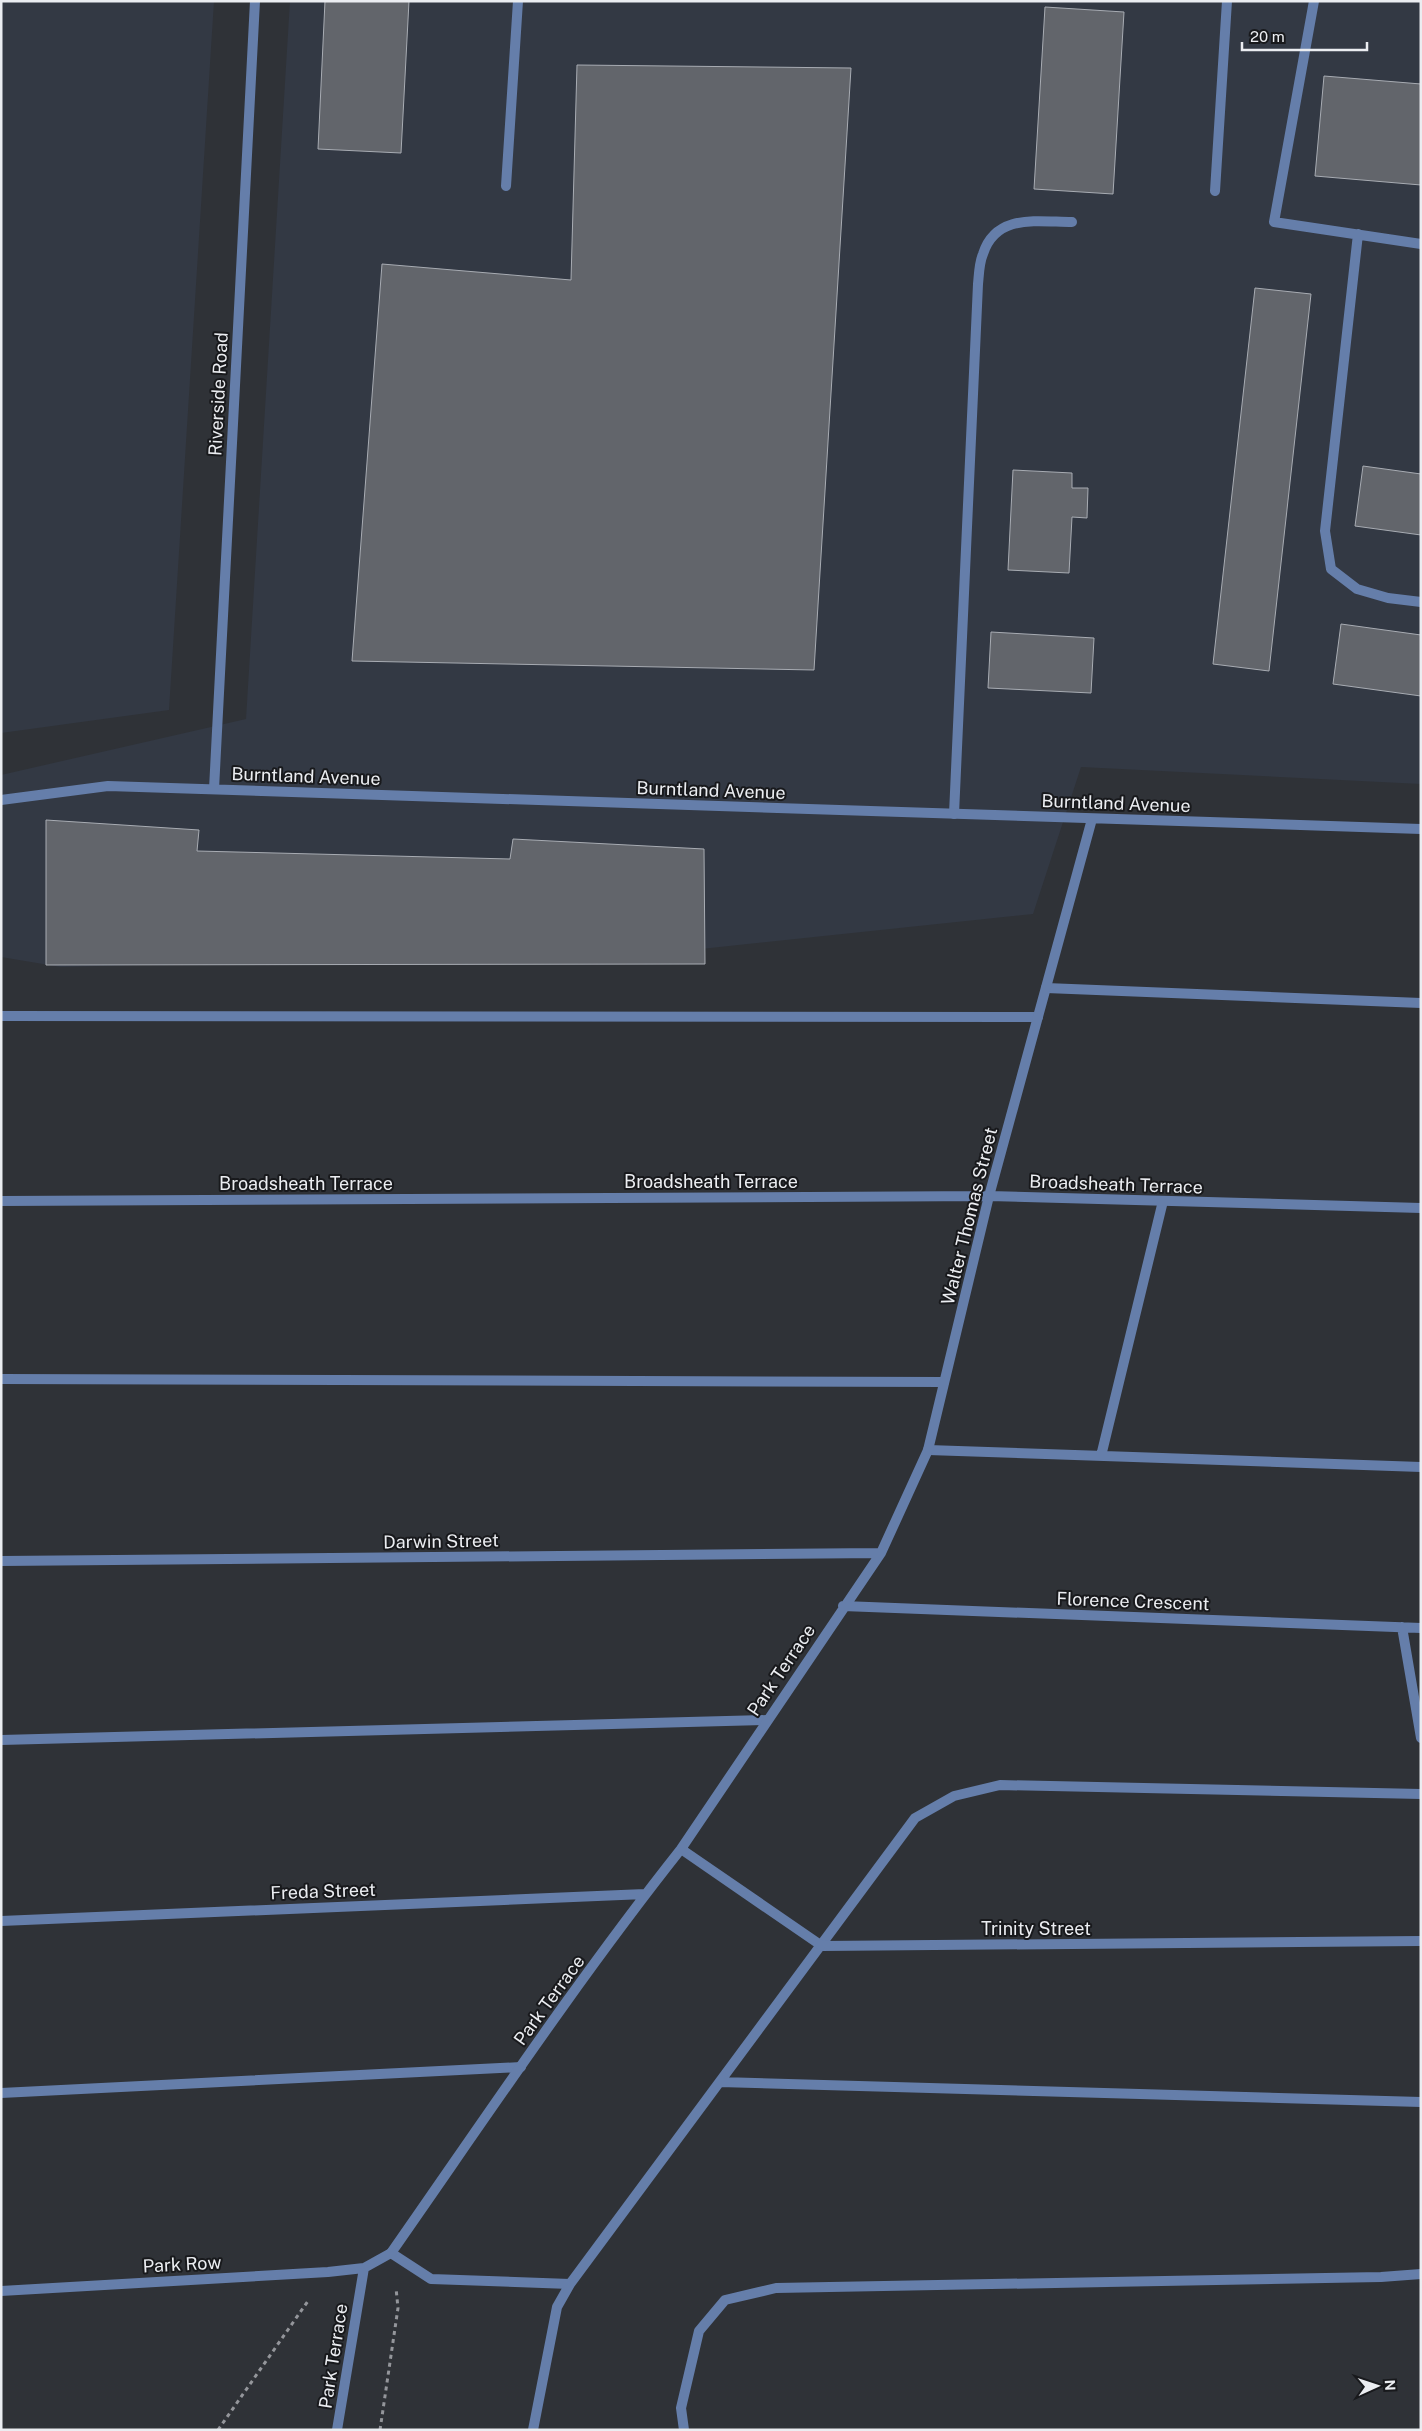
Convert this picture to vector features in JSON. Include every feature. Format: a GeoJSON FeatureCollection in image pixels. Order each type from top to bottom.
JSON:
{"type":"FeatureCollection","features":[{"type":"Feature","properties":{"kind":"street","name":"Riverside Road"},"geometry":{"type":"LineString","coordinates":[[214,789],[255,1]]}},
{"type":"Feature","properties":{"kind":"street"},"geometry":{"type":"LineString","coordinates":[[506,186],[518,1]]}},
{"type":"Feature","properties":{"kind":"street"},"geometry":{"type":"LineString","coordinates":[[1215,191],[1227,1]]}},
{"type":"Feature","properties":{"kind":"street"},"geometry":{"type":"LineString","coordinates":[[1314,1],[1274,222],[1421,244]]}},
{"type":"Feature","properties":{"kind":"street"},"geometry":{"type":"LineString","coordinates":[[954,814],[975,334],[982,254],[994,232],[1013,222],[1072,222]]}},
{"type":"Feature","properties":{"kind":"street"},"geometry":{"type":"LineString","coordinates":[[1358,234],[1325,531],[1331,569],[1357,589],[1388,598],[1421,602]]}},
{"type":"Feature","properties":{"kind":"street","name":"Burntland Avenue"},"geometry":{"type":"LineString","coordinates":[[1,800],[108,786],[1421,829]]}},
{"type":"Feature","properties":{"kind":"street","name":"Walter Thomas Street"},"geometry":{"type":"LineString","coordinates":[[843,1606],[881,1552],[928,1450],[989,1196],[1092,819]]}},
{"type":"Feature","properties":{"kind":"street"},"geometry":{"type":"LineString","coordinates":[[1046,988],[1421,1003]]}},
{"type":"Feature","properties":{"kind":"street"},"geometry":{"type":"LineString","coordinates":[[1,1016],[1038,1017]]}},
{"type":"Feature","properties":{"kind":"street","name":"Broadsheath Terrace"},"geometry":{"type":"LineString","coordinates":[[1,1201],[989,1196],[1421,1208]]}},
{"type":"Feature","properties":{"kind":"street"},"geometry":{"type":"LineString","coordinates":[[1101,1456],[1162,1201]]}},
{"type":"Feature","properties":{"kind":"street"},"geometry":{"type":"LineString","coordinates":[[1,1379],[944,1382]]}},
{"type":"Feature","properties":{"kind":"street"},"geometry":{"type":"LineString","coordinates":[[928,1450],[1421,1467]]}},
{"type":"Feature","properties":{"kind":"street","name":"Darwin Street"},"geometry":{"type":"LineString","coordinates":[[1,1561],[881,1552]]}},
{"type":"Feature","properties":{"kind":"street","name":"Florence Crescent"},"geometry":{"type":"LineString","coordinates":[[843,1606],[1421,1628]]}},
{"type":"Feature","properties":{"kind":"street","name":"Park Terrace"},"geometry":{"type":"LineString","coordinates":[[337,2430],[364,2268],[391,2253],[521,2066],[645,1894],[681,1849],[843,1606]]}},
{"type":"Feature","properties":{"kind":"street"},"geometry":{"type":"LineString","coordinates":[[1402,1627],[1421,1738]]}},
{"type":"Feature","properties":{"kind":"street"},"geometry":{"type":"LineString","coordinates":[[1,1740],[767,1720]]}},
{"type":"Feature","properties":{"kind":"street"},"geometry":{"type":"LineString","coordinates":[[533,2430],[556,2307],[570,2284],[915,1818],[954,1796],[1000,1785],[1421,1794]]}},
{"type":"Feature","properties":{"kind":"street"},"geometry":{"type":"LineString","coordinates":[[681,1849],[822,1946]]}},
{"type":"Feature","properties":{"kind":"street","name":"Freda Street"},"geometry":{"type":"LineString","coordinates":[[1,1921],[645,1894]]}},
{"type":"Feature","properties":{"kind":"street","name":"Trinity Street"},"geometry":{"type":"LineString","coordinates":[[822,1946],[1421,1941]]}},
{"type":"Feature","properties":{"kind":"street"},"geometry":{"type":"LineString","coordinates":[[1,2093],[521,2066]]}},
{"type":"Feature","properties":{"kind":"street"},"geometry":{"type":"LineString","coordinates":[[720,2082],[1421,2102]]}},
{"type":"Feature","properties":{"kind":"street"},"geometry":{"type":"LineString","coordinates":[[391,2253],[431,2280],[570,2284]]}},
{"type":"Feature","properties":{"kind":"street","name":"Park Row"},"geometry":{"type":"LineString","coordinates":[[1,2291],[328,2272],[364,2268]]}},
{"type":"Feature","properties":{"kind":"street"},"geometry":{"type":"LineString","coordinates":[[684,2430],[681,2408],[699,2330],[725,2300],[776,2288],[1381,2277],[1421,2274]]}},
{"type":"Feature","properties":{"kind":"path"},"geometry":{"type":"LineString","coordinates":[[380,2430],[398,2308],[391,2253]]}},
{"type":"Feature","properties":{"kind":"path"},"geometry":{"type":"LineString","coordinates":[[218,2430],[328,2272]]}},
{"type":"Feature","properties":{"kind":"shaded area"},"geometry":{"type":"Polygon","coordinates":[[[1,1],[214,1],[169,710],[1,733],[1,1]]]}},
{"type":"Feature","properties":{"kind":"shaded area"},"geometry":{"type":"Polygon","coordinates":[[[290,1],[1421,1],[1421,784],[1081,767],[1033,914],[682,951],[61,967],[1,957],[1,775],[246,719],[290,1]]]}},
{"type":"Feature","properties":{"kind":"building"},"geometry":{"type":"Polygon","coordinates":[[[325,1],[409,1],[401,153],[318,149],[325,1]]]}},
{"type":"Feature","properties":{"kind":"building"},"geometry":{"type":"Polygon","coordinates":[[[1045,7],[1124,12],[1113,194],[1034,189],[1045,7]]]}},
{"type":"Feature","properties":{"kind":"building"},"geometry":{"type":"Polygon","coordinates":[[[577,65],[851,68],[814,670],[352,661],[382,264],[571,280],[577,65]]]}},
{"type":"Feature","properties":{"kind":"building"},"geometry":{"type":"Polygon","coordinates":[[[1324,76],[1421,84],[1421,185],[1315,176],[1324,76]]]}},
{"type":"Feature","properties":{"kind":"building"},"geometry":{"type":"Polygon","coordinates":[[[1255,288],[1311,294],[1269,671],[1213,664],[1255,288]]]}},
{"type":"Feature","properties":{"kind":"building"},"geometry":{"type":"Polygon","coordinates":[[[1363,466],[1421,474],[1421,535],[1355,526],[1363,466]]]}},
{"type":"Feature","properties":{"kind":"building"},"geometry":{"type":"Polygon","coordinates":[[[1013,470],[1072,473],[1072,488],[1088,488],[1087,518],[1072,517],[1069,573],[1008,570],[1013,470]]]}},
{"type":"Feature","properties":{"kind":"building"},"geometry":{"type":"Polygon","coordinates":[[[1341,624],[1421,635],[1421,696],[1333,684],[1341,624]]]}},
{"type":"Feature","properties":{"kind":"building"},"geometry":{"type":"Polygon","coordinates":[[[991,632],[1094,638],[1091,693],[988,688],[991,632]]]}},
{"type":"Feature","properties":{"kind":"building"},"geometry":{"type":"Polygon","coordinates":[[[46,820],[199,830],[197,851],[510,859],[513,839],[704,849],[705,964],[46,965],[46,820]]]}}]}
